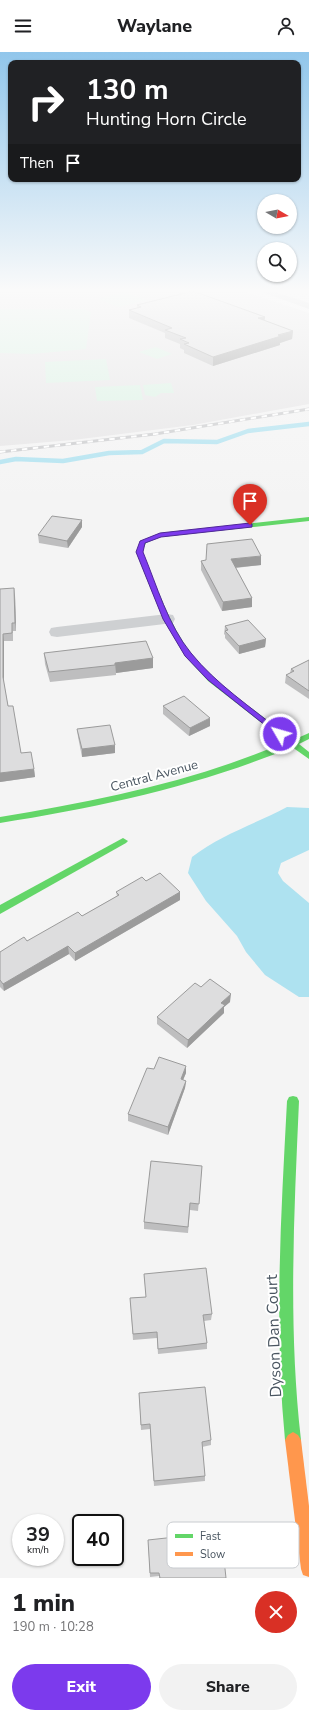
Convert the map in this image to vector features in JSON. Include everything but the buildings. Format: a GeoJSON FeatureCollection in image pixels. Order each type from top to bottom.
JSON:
{"type":"FeatureCollection","features":[{"type":"Feature","properties":{"kind":"street"},"geometry":{"type":"LineString","coordinates":[[309,519],[160,535],[143,542],[139,552],[167,619],[188,654],[211,678],[309,756]]}},
{"type":"Feature","properties":{"kind":"street"},"geometry":{"type":"LineString","coordinates":[[57,632],[167,619]]}},
{"type":"Feature","properties":{"kind":"street","name":"Central Avenue"},"geometry":{"type":"LineString","coordinates":[[0,820],[104,802],[190,780],[239,765],[293,744],[309,736]]}},
{"type":"Feature","properties":{"kind":"street"},"geometry":{"type":"LineString","coordinates":[[0,910],[123,841]]}},
{"type":"Feature","properties":{"kind":"street","name":"Dyson Dan Court"},"geometry":{"type":"LineString","coordinates":[[294,1101],[286,1247],[285,1329],[290,1419],[309,1569]]}},
{"type":"Feature","properties":{"kind":"shaded area"},"geometry":{"type":"Polygon","coordinates":[[[0,360],[309,360],[309,404],[193,425],[73,440],[0,446],[0,360]]]}},
{"type":"Feature","properties":{"kind":"green space"},"geometry":{"type":"Polygon","coordinates":[[[106,360],[110,380],[46,383],[45,362],[106,360]]]}},
{"type":"Feature","properties":{"kind":"green space"},"geometry":{"type":"Polygon","coordinates":[[[171,383],[174,393],[161,393],[155,397],[145,395],[143,385],[171,383]]]}},
{"type":"Feature","properties":{"kind":"green space"},"geometry":{"type":"Polygon","coordinates":[[[140,385],[143,400],[97,401],[95,387],[140,385]]]}},
{"type":"Feature","properties":{"kind":"water"},"geometry":{"type":"Polygon","coordinates":[[[287,807],[309,808],[309,850],[281,863],[278,873],[283,881],[309,903],[309,997],[299,997],[265,975],[246,952],[237,936],[206,901],[188,873],[192,857],[203,849],[226,836],[287,807]]]}},
{"type":"Feature","properties":{"kind":"waterway"},"geometry":{"type":"LineString","coordinates":[[0,462],[16,459],[63,461],[109,453],[142,452],[164,441],[217,442],[248,431],[309,424]]}},
{"type":"Feature","properties":{"kind":"railway"},"geometry":{"type":"LineString","coordinates":[[0,452],[155,434],[309,409]]}},
{"type":"Feature","properties":{"kind":"traffic: fast"},"geometry":{"type":"LineString","coordinates":[[309,519],[160,535],[143,542],[139,552],[167,619],[188,654],[211,679],[309,756]]}},
{"type":"Feature","properties":{"kind":"traffic: fast"},"geometry":{"type":"LineString","coordinates":[[0,820],[40,814],[158,789],[234,766],[309,736]]}},
{"type":"Feature","properties":{"kind":"traffic: fast"},"geometry":{"type":"LineString","coordinates":[[0,910],[123,841]]}},
{"type":"Feature","properties":{"kind":"traffic: fast"},"geometry":{"type":"LineString","coordinates":[[293,1101],[287,1228],[285,1313],[288,1398],[293,1440]]}},
{"type":"Feature","properties":{"kind":"traffic: slow"},"geometry":{"type":"LineString","coordinates":[[293,1440],[309,1569]]}},
{"type":"Feature","properties":{"kind":"route"},"geometry":{"type":"LineString","coordinates":[[250,525],[160,535],[148,538],[143,542],[140,546],[139,552],[167,619],[188,654],[211,678],[280,734]]}}]}
